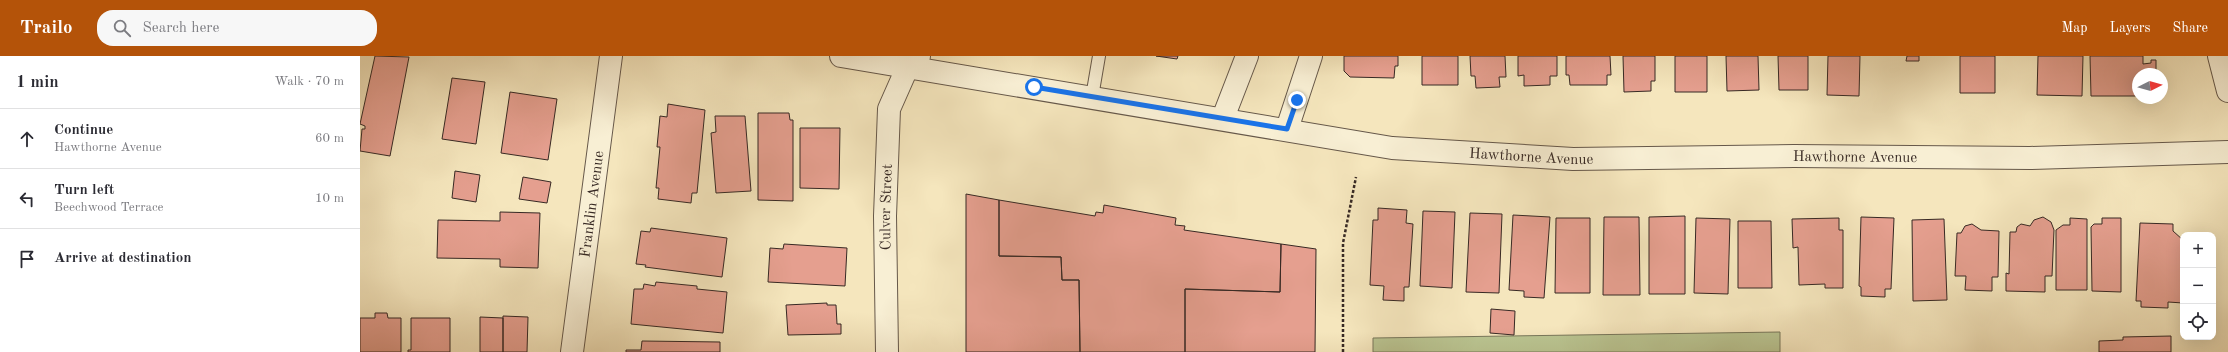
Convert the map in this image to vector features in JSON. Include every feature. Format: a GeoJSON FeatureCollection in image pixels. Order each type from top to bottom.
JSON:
{"type":"FeatureCollection","features":[{"type":"Feature","properties":{"kind":"street","name":"Franklin Avenue"},"geometry":{"type":"LineString","coordinates":[[572,352],[612,56]]}},
{"type":"Feature","properties":{"kind":"street","name":"Hawthorne Avenue"},"geometry":{"type":"LineString","coordinates":[[841,56],[914,61],[1092,97],[1223,118],[1392,148],[1573,159],[1794,156],[2030,158],[2228,152]]}},
{"type":"Feature","properties":{"kind":"street"},"geometry":{"type":"LineString","coordinates":[[1223,118],[1247,56]]}},
{"type":"Feature","properties":{"kind":"street"},"geometry":{"type":"LineString","coordinates":[[1287,129],[1311,56]]}},
{"type":"Feature","properties":{"kind":"street"},"geometry":{"type":"LineString","coordinates":[[2219,56],[2228,91]]}},
{"type":"Feature","properties":{"kind":"street","name":"Culver Street"},"geometry":{"type":"LineString","coordinates":[[887,352],[886,216],[889,109],[914,61]]}},
{"type":"Feature","properties":{"kind":"lane"},"geometry":{"type":"LineString","coordinates":[[1092,97],[1100,56]]}},
{"type":"Feature","properties":{"kind":"path"},"geometry":{"type":"LineString","coordinates":[[1343,352],[1343,243],[1356,177]]}},
{"type":"Feature","properties":{"kind":"green space"},"geometry":{"type":"Polygon","coordinates":[[[1780,332],[1780,352],[1373,352],[1373,338],[1780,332]]]}},
{"type":"Feature","properties":{"kind":"building"},"geometry":{"type":"Polygon","coordinates":[[[375,56],[409,57],[390,156],[360,151],[362,129],[365,129],[365,126],[360,124],[375,56]]]}},
{"type":"Feature","properties":{"kind":"building"},"geometry":{"type":"Polygon","coordinates":[[[1156,56],[1178,56],[1177,59],[1156,56]]]}},
{"type":"Feature","properties":{"kind":"building"},"geometry":{"type":"Polygon","coordinates":[[[1344,56],[1398,56],[1398,66],[1395,66],[1394,78],[1350,77],[1344,71],[1344,56]]]}},
{"type":"Feature","properties":{"kind":"building"},"geometry":{"type":"Polygon","coordinates":[[[1422,56],[1458,56],[1458,85],[1422,85],[1422,56]]]}},
{"type":"Feature","properties":{"kind":"building"},"geometry":{"type":"Polygon","coordinates":[[[1470,56],[1505,56],[1506,77],[1499,77],[1500,87],[1476,88],[1475,76],[1471,76],[1470,56]]]}},
{"type":"Feature","properties":{"kind":"building"},"geometry":{"type":"Polygon","coordinates":[[[1518,56],[1557,56],[1557,76],[1550,76],[1550,85],[1524,86],[1524,75],[1518,76],[1518,56]]]}},
{"type":"Feature","properties":{"kind":"building"},"geometry":{"type":"Polygon","coordinates":[[[1566,56],[1610,56],[1611,75],[1607,75],[1607,85],[1570,85],[1569,75],[1566,75],[1566,56]]]}},
{"type":"Feature","properties":{"kind":"building"},"geometry":{"type":"Polygon","coordinates":[[[1623,56],[1655,56],[1655,81],[1651,81],[1651,91],[1624,92],[1623,56]]]}},
{"type":"Feature","properties":{"kind":"building"},"geometry":{"type":"Polygon","coordinates":[[[1675,56],[1707,56],[1707,92],[1675,92],[1675,56]]]}},
{"type":"Feature","properties":{"kind":"building"},"geometry":{"type":"Polygon","coordinates":[[[1726,56],[1758,56],[1759,90],[1727,91],[1726,56]]]}},
{"type":"Feature","properties":{"kind":"building"},"geometry":{"type":"Polygon","coordinates":[[[1778,56],[1808,56],[1808,90],[1779,90],[1778,56]]]}},
{"type":"Feature","properties":{"kind":"building"},"geometry":{"type":"Polygon","coordinates":[[[1828,56],[1860,56],[1859,96],[1827,95],[1828,56]]]}},
{"type":"Feature","properties":{"kind":"building"},"geometry":{"type":"Polygon","coordinates":[[[1907,56],[1919,56],[1919,61],[1906,61],[1907,56]]]}},
{"type":"Feature","properties":{"kind":"building"},"geometry":{"type":"Polygon","coordinates":[[[1960,56],[1995,56],[1995,93],[1960,93],[1960,56]]]}},
{"type":"Feature","properties":{"kind":"building"},"geometry":{"type":"Polygon","coordinates":[[[2038,56],[2083,56],[2082,96],[2037,95],[2038,56]]]}},
{"type":"Feature","properties":{"kind":"building"},"geometry":{"type":"Polygon","coordinates":[[[2090,56],[2143,56],[2143,64],[2151,63],[2151,60],[2156,60],[2156,68],[2132,68],[2132,96],[2091,96],[2090,56]]]}},
{"type":"Feature","properties":{"kind":"building"},"geometry":{"type":"Polygon","coordinates":[[[452,78],[485,82],[476,144],[442,139],[452,78]]]}},
{"type":"Feature","properties":{"kind":"building"},"geometry":{"type":"Polygon","coordinates":[[[510,92],[557,99],[548,160],[501,153],[510,92]]]}},
{"type":"Feature","properties":{"kind":"building"},"geometry":{"type":"Polygon","coordinates":[[[668,104],[705,110],[697,193],[692,193],[691,203],[658,199],[659,188],[656,188],[660,147],[657,147],[660,116],[667,117],[668,104]]]}},
{"type":"Feature","properties":{"kind":"building"},"geometry":{"type":"Polygon","coordinates":[[[758,113],[789,113],[790,120],[793,120],[793,201],[758,200],[758,113]]]}},
{"type":"Feature","properties":{"kind":"building"},"geometry":{"type":"Polygon","coordinates":[[[715,116],[745,116],[751,191],[716,193],[711,133],[716,132],[715,116]]]}},
{"type":"Feature","properties":{"kind":"building"},"geometry":{"type":"Polygon","coordinates":[[[800,128],[840,128],[839,189],[800,188],[800,128]]]}},
{"type":"Feature","properties":{"kind":"building"},"geometry":{"type":"Polygon","coordinates":[[[455,171],[480,175],[476,202],[452,198],[455,171]]]}},
{"type":"Feature","properties":{"kind":"building"},"geometry":{"type":"Polygon","coordinates":[[[523,177],[551,182],[547,203],[519,199],[523,177]]]}},
{"type":"Feature","properties":{"kind":"building"},"geometry":{"type":"Polygon","coordinates":[[[966,194],[999,200],[999,256],[1061,257],[1062,280],[1079,280],[1080,352],[966,352],[966,194]]]}},
{"type":"Feature","properties":{"kind":"building"},"geometry":{"type":"Polygon","coordinates":[[[999,200],[1095,216],[1096,212],[1103,213],[1104,205],[1176,218],[1175,225],[1185,226],[1184,230],[1281,244],[1280,292],[1185,289],[1185,352],[1080,352],[1079,280],[1062,280],[1061,257],[999,256],[999,200]]]}},
{"type":"Feature","properties":{"kind":"building"},"geometry":{"type":"Polygon","coordinates":[[[1378,208],[1407,210],[1406,223],[1413,224],[1409,287],[1404,287],[1404,301],[1383,300],[1384,286],[1370,285],[1373,220],[1378,220],[1378,208]]]}},
{"type":"Feature","properties":{"kind":"building"},"geometry":{"type":"Polygon","coordinates":[[[1423,211],[1455,212],[1452,288],[1420,286],[1423,211]]]}},
{"type":"Feature","properties":{"kind":"building"},"geometry":{"type":"Polygon","coordinates":[[[500,212],[540,213],[538,268],[500,267],[500,259],[437,258],[438,220],[500,221],[500,212]]]}},
{"type":"Feature","properties":{"kind":"building"},"geometry":{"type":"Polygon","coordinates":[[[1470,213],[1502,214],[1499,293],[1466,292],[1470,213]]]}},
{"type":"Feature","properties":{"kind":"building"},"geometry":{"type":"Polygon","coordinates":[[[1513,215],[1550,217],[1544,298],[1524,297],[1524,291],[1509,290],[1513,215]]]}},
{"type":"Feature","properties":{"kind":"building"},"geometry":{"type":"Polygon","coordinates":[[[1685,216],[1685,294],[1649,294],[1649,217],[1685,216]]]}},
{"type":"Feature","properties":{"kind":"building"},"geometry":{"type":"Polygon","coordinates":[[[1604,217],[1639,217],[1640,295],[1603,295],[1604,217]]]}},
{"type":"Feature","properties":{"kind":"building"},"geometry":{"type":"Polygon","coordinates":[[[1861,217],[1894,218],[1891,289],[1885,289],[1885,297],[1861,296],[1861,287],[1859,286],[1861,217]]]}},
{"type":"Feature","properties":{"kind":"building"},"geometry":{"type":"Polygon","coordinates":[[[2043,217],[2051,222],[2054,230],[2052,276],[2045,276],[2045,292],[2006,291],[2006,273],[2009,274],[2010,232],[2016,232],[2017,227],[2021,224],[2030,226],[2034,220],[2043,217]]]}},
{"type":"Feature","properties":{"kind":"building"},"geometry":{"type":"Polygon","coordinates":[[[1556,218],[1590,218],[1590,293],[1555,293],[1556,218]]]}},
{"type":"Feature","properties":{"kind":"building"},"geometry":{"type":"Polygon","coordinates":[[[1696,218],[1730,219],[1728,294],[1694,293],[1696,218]]]}},
{"type":"Feature","properties":{"kind":"building"},"geometry":{"type":"Polygon","coordinates":[[[1839,218],[1839,230],[1843,230],[1843,288],[1825,288],[1825,284],[1799,285],[1798,247],[1793,248],[1792,219],[1839,218]]]}},
{"type":"Feature","properties":{"kind":"building"},"geometry":{"type":"Polygon","coordinates":[[[2070,218],[2087,219],[2087,290],[2056,290],[2056,230],[2063,225],[2070,225],[2070,218]]]}},
{"type":"Feature","properties":{"kind":"building"},"geometry":{"type":"Polygon","coordinates":[[[2102,218],[2121,218],[2121,292],[2092,291],[2091,227],[2094,224],[2102,224],[2102,218]]]}},
{"type":"Feature","properties":{"kind":"building"},"geometry":{"type":"Polygon","coordinates":[[[1944,219],[1947,300],[1913,301],[1912,220],[1944,219]]]}},
{"type":"Feature","properties":{"kind":"building"},"geometry":{"type":"Polygon","coordinates":[[[1738,221],[1771,221],[1772,288],[1738,288],[1738,221]]]}},
{"type":"Feature","properties":{"kind":"building"},"geometry":{"type":"Polygon","coordinates":[[[2140,223],[2173,224],[2173,231],[2180,237],[2180,303],[2168,302],[2168,308],[2141,307],[2141,301],[2136,301],[2140,223]]]}},
{"type":"Feature","properties":{"kind":"building"},"geometry":{"type":"Polygon","coordinates":[[[1972,224],[1981,230],[1999,231],[1998,277],[1992,277],[1992,291],[1965,290],[1966,276],[1955,276],[1957,233],[1961,233],[1965,226],[1972,224]]]}},
{"type":"Feature","properties":{"kind":"building"},"geometry":{"type":"Polygon","coordinates":[[[651,228],[727,238],[722,277],[645,267],[646,265],[636,264],[641,231],[650,232],[651,228]]]}},
{"type":"Feature","properties":{"kind":"building"},"geometry":{"type":"Polygon","coordinates":[[[784,244],[847,248],[845,286],[768,282],[770,248],[783,249],[784,244]]]}},
{"type":"Feature","properties":{"kind":"building"},"geometry":{"type":"Polygon","coordinates":[[[1281,244],[1316,249],[1315,352],[1185,352],[1185,289],[1280,292],[1281,244]]]}},
{"type":"Feature","properties":{"kind":"building"},"geometry":{"type":"Polygon","coordinates":[[[656,282],[697,286],[697,289],[727,292],[723,333],[631,324],[634,289],[643,289],[644,284],[655,286],[656,282]]]}},
{"type":"Feature","properties":{"kind":"building"},"geometry":{"type":"Polygon","coordinates":[[[827,303],[827,305],[836,305],[837,324],[841,324],[841,334],[788,335],[786,305],[827,303]]]}},
{"type":"Feature","properties":{"kind":"building"},"geometry":{"type":"Polygon","coordinates":[[[1491,309],[1515,311],[1514,335],[1490,333],[1491,309]]]}},
{"type":"Feature","properties":{"kind":"building"},"geometry":{"type":"Polygon","coordinates":[[[375,313],[387,313],[388,318],[401,318],[401,352],[360,352],[360,318],[375,318],[375,313]]]}},
{"type":"Feature","properties":{"kind":"building"},"geometry":{"type":"Polygon","coordinates":[[[503,316],[528,317],[527,352],[503,352],[503,316]]]}},
{"type":"Feature","properties":{"kind":"building"},"geometry":{"type":"Polygon","coordinates":[[[480,317],[503,318],[503,352],[480,352],[480,317]]]}},
{"type":"Feature","properties":{"kind":"building"},"geometry":{"type":"Polygon","coordinates":[[[411,318],[450,318],[450,352],[408,352],[408,350],[411,350],[411,318]]]}},
{"type":"Feature","properties":{"kind":"building"},"geometry":{"type":"Polygon","coordinates":[[[2171,336],[2171,352],[2099,352],[2099,341],[2123,340],[2123,337],[2171,336]]]}},
{"type":"Feature","properties":{"kind":"building"},"geometry":{"type":"Polygon","coordinates":[[[642,341],[720,342],[720,352],[626,352],[626,350],[641,350],[642,341]]]}},
{"type":"Feature","properties":{"kind":"route"},"geometry":{"type":"LineString","coordinates":[[1034,87],[1287,129],[1297,100]]}}]}
